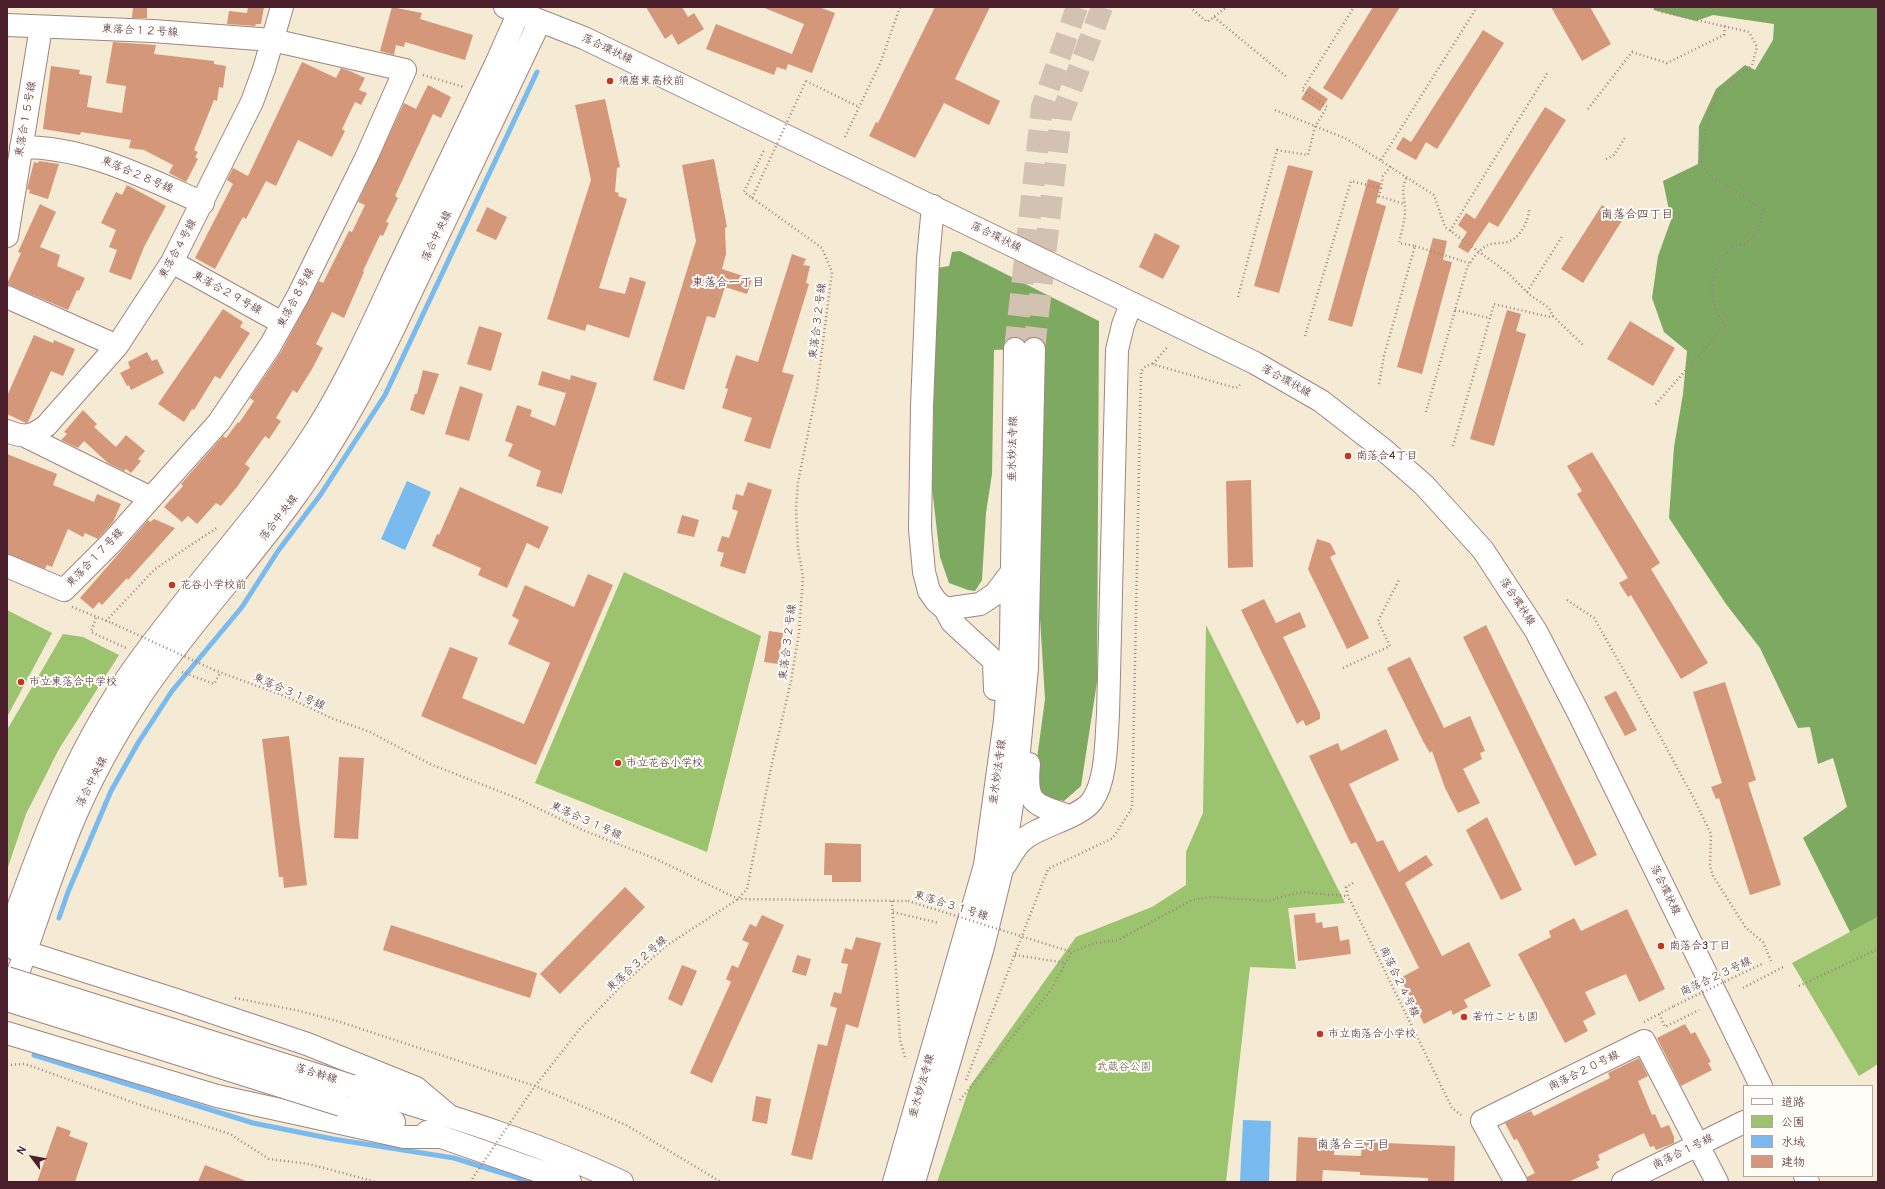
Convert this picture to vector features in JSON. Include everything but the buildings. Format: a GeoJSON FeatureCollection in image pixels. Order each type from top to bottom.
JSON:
{"type":"FeatureCollection","features":[{"type":"Feature","properties":{"kind":"street","name":"東落合４号線"},"geometry":{"type":"LineString","coordinates":[[16,434],[35,434],[46,426],[117,346],[172,262],[203,203],[252,102],[282,7]]}},
{"type":"Feature","properties":{"kind":"street","name":"落合環状線"},"geometry":{"type":"LineString","coordinates":[[526,13],[584,38],[1255,363],[1321,401],[1384,450],[1424,485],[1483,550],[1539,638],[1578,712],[1761,1085]]}},
{"type":"Feature","properties":{"kind":"street","name":"落合中央線"},"geometry":{"type":"LineString","coordinates":[[7,939],[60,796],[85,747],[141,658],[287,473],[316,430],[342,385],[492,73],[526,13]]}},
{"type":"Feature","properties":{"kind":"street","name":"落合中央線"},"geometry":{"type":"LineString","coordinates":[[7,1005],[16,950],[71,825],[98,768],[124,723],[159,670],[298,493],[342,427],[384,347],[526,13]]}},
{"type":"Feature","properties":{"kind":"street","name":"東落合１２号線"},"geometry":{"type":"LineString","coordinates":[[7,25],[153,31],[272,40]]}},
{"type":"Feature","properties":{"kind":"street","name":"東落合１５号線"},"geometry":{"type":"LineString","coordinates":[[7,236],[41,27]]}},
{"type":"Feature","properties":{"kind":"street"},"geometry":{"type":"LineString","coordinates":[[272,40],[405,70]]}},
{"type":"Feature","properties":{"kind":"street","name":"東落合８号線"},"geometry":{"type":"LineString","coordinates":[[151,498],[219,422],[270,346],[298,296],[366,158],[405,70]]}},
{"type":"Feature","properties":{"kind":"street","name":"東落合２８号線"},"geometry":{"type":"LineString","coordinates":[[21,147],[38,147],[94,157],[118,165],[203,203]]}},
{"type":"Feature","properties":{"kind":"street"},"geometry":{"type":"LineString","coordinates":[[932,206],[928,259],[922,406],[920,529],[926,585],[932,596],[945,609],[952,622],[994,661],[998,768]]}},
{"type":"Feature","properties":{"kind":"street","name":"東落合２９号線"},"geometry":{"type":"LineString","coordinates":[[172,262],[282,323]]}},
{"type":"Feature","properties":{"kind":"street"},"geometry":{"type":"LineString","coordinates":[[7,297],[117,346]]}},
{"type":"Feature","properties":{"kind":"street"},"geometry":{"type":"LineString","coordinates":[[1002,869],[1023,840],[1082,810],[1091,802],[1098,789],[1104,760],[1109,669],[1118,350],[1123,325],[1131,304]]}},
{"type":"Feature","properties":{"kind":"street","name":"垂水妙法寺線"},"geometry":{"type":"LineString","coordinates":[[894,1182],[985,865],[1005,720],[1011,642],[1010,573],[1024,349],[1027,668],[1017,772],[1002,869],[983,947],[914,1182]]}},
{"type":"Feature","properties":{"kind":"street"},"geometry":{"type":"LineString","coordinates":[[16,434],[151,498]]}},
{"type":"Feature","properties":{"kind":"street","name":"東落合１７号線"},"geometry":{"type":"LineString","coordinates":[[7,566],[64,590],[111,543],[151,498]]}},
{"type":"Feature","properties":{"kind":"street"},"geometry":{"type":"LineString","coordinates":[[945,609],[980,604],[995,594],[1010,573]]}},
{"type":"Feature","properties":{"kind":"street"},"geometry":{"type":"LineString","coordinates":[[1027,668],[1030,745],[1028,790],[1031,798],[1041,806],[1069,816]]}},
{"type":"Feature","properties":{"kind":"street"},"geometry":{"type":"LineString","coordinates":[[16,950],[176,1000],[307,1044],[416,1088],[448,1115]]}},
{"type":"Feature","properties":{"kind":"street","name":"落合幹線"},"geometry":{"type":"LineString","coordinates":[[7,978],[448,1115],[521,1140],[590,1167],[622,1182]]}},
{"type":"Feature","properties":{"kind":"street","name":"落合幹線"},"geometry":{"type":"LineString","coordinates":[[7,1000],[441,1137],[570,1182]]}},
{"type":"Feature","properties":{"kind":"street"},"geometry":{"type":"LineString","coordinates":[[7,1032],[217,1096],[404,1137],[441,1137]]}},
{"type":"Feature","properties":{"kind":"street","name":"南落合２０号線"},"geometry":{"type":"LineString","coordinates":[[1516,1182],[1482,1121],[1644,1041],[1698,1144]]}},
{"type":"Feature","properties":{"kind":"street","name":"南落合１号線"},"geometry":{"type":"LineString","coordinates":[[1623,1182],[1743,1122]]}},
{"type":"Feature","properties":{"kind":"street"},"geometry":{"type":"LineString","coordinates":[[1698,1144],[1717,1182]]}},
{"type":"Feature","properties":{"kind":"path"},"geometry":{"type":"LineString","coordinates":[[845,138],[881,61],[900,7]]}},
{"type":"Feature","properties":{"kind":"path"},"geometry":{"type":"LineString","coordinates":[[1190,7],[1208,22],[1227,7]]}},
{"type":"Feature","properties":{"kind":"path"},"geometry":{"type":"LineString","coordinates":[[1238,297],[1277,150],[1308,154],[1315,126],[1327,107],[1302,90],[1354,7]]}},
{"type":"Feature","properties":{"kind":"path"},"geometry":{"type":"LineString","coordinates":[[1380,160],[1477,7]]}},
{"type":"Feature","properties":{"kind":"path"},"geometry":{"type":"LineString","coordinates":[[1651,7],[1662,12],[1725,25],[1749,32],[1757,47],[1752,66],[1733,79],[1716,97],[1708,119],[1702,145],[1702,164],[1710,178],[1730,188],[1763,210],[1760,225],[1750,241],[1731,248],[1717,263],[1712,281],[1712,303],[1717,316],[1725,326],[1655,405]]}},
{"type":"Feature","properties":{"kind":"path"},"geometry":{"type":"LineString","coordinates":[[1214,17],[1288,78]]}},
{"type":"Feature","properties":{"kind":"path"},"geometry":{"type":"LineString","coordinates":[[1588,108],[1632,52],[1667,63],[1724,35],[1725,25]]}},
{"type":"Feature","properties":{"kind":"path"},"geometry":{"type":"LineString","coordinates":[[405,70],[470,89]]}},
{"type":"Feature","properties":{"kind":"path"},"geometry":{"type":"LineString","coordinates":[[1450,231],[1548,72]]}},
{"type":"Feature","properties":{"kind":"path"},"geometry":{"type":"LineString","coordinates":[[764,150],[744,192],[752,198],[806,81],[859,107]]}},
{"type":"Feature","properties":{"kind":"path"},"geometry":{"type":"LineString","coordinates":[[1275,110],[1347,140],[1391,166],[1434,195],[1446,227],[1508,273],[1527,292],[1549,308],[1553,316],[1583,345]]}},
{"type":"Feature","properties":{"kind":"path"},"geometry":{"type":"LineString","coordinates":[[1606,159],[1614,155],[1626,136]]}},
{"type":"Feature","properties":{"kind":"path"},"geometry":{"type":"LineString","coordinates":[[1391,166],[1383,176],[1379,196],[1404,204]]}},
{"type":"Feature","properties":{"kind":"path"},"geometry":{"type":"LineString","coordinates":[[1406,177],[1404,180],[1402,198],[1405,211],[1399,243],[1415,246],[1470,263]]}},
{"type":"Feature","properties":{"kind":"path"},"geometry":{"type":"LineString","coordinates":[[1305,336],[1351,181],[1381,188]]}},
{"type":"Feature","properties":{"kind":"path","name":"東落合３２号線"},"geometry":{"type":"LineString","coordinates":[[470,1182],[535,1086],[579,1030],[623,984],[666,946],[738,899],[747,889],[772,762],[791,681],[799,633],[803,577],[798,549],[796,509],[798,482],[817,389],[832,272],[822,248],[752,198]]}},
{"type":"Feature","properties":{"kind":"path"},"geometry":{"type":"LineString","coordinates":[[1426,412],[1455,310],[1473,257],[1480,253],[1487,245],[1510,241],[1517,236],[1529,218],[1529,209]]}},
{"type":"Feature","properties":{"kind":"path"},"geometry":{"type":"LineString","coordinates":[[1527,292],[1562,235]]}},
{"type":"Feature","properties":{"kind":"path"},"geometry":{"type":"LineString","coordinates":[[1379,384],[1384,356],[1415,246]]}},
{"type":"Feature","properties":{"kind":"path"},"geometry":{"type":"LineString","coordinates":[[1453,446],[1494,304],[1550,317],[1553,316]]}},
{"type":"Feature","properties":{"kind":"path"},"geometry":{"type":"LineString","coordinates":[[1455,310],[1489,318]]}},
{"type":"Feature","properties":{"kind":"path"},"geometry":{"type":"LineString","coordinates":[[1152,364],[1168,346]]}},
{"type":"Feature","properties":{"kind":"path"},"geometry":{"type":"LineString","coordinates":[[106,621],[155,569],[224,523]]}},
{"type":"Feature","properties":{"kind":"path"},"geometry":{"type":"LineString","coordinates":[[1343,668],[1390,646],[1378,621],[1400,578]]}},
{"type":"Feature","properties":{"kind":"path"},"geometry":{"type":"LineString","coordinates":[[1567,600],[1594,618],[1635,690],[1711,834],[1710,866],[1712,876],[1746,928],[1763,942],[1771,961]]}},
{"type":"Feature","properties":{"kind":"path"},"geometry":{"type":"LineString","coordinates":[[96,618],[91,632],[130,650]]}},
{"type":"Feature","properties":{"kind":"path","name":"東落合３１号線"},"geometry":{"type":"LineString","coordinates":[[112,624],[220,673],[287,697],[330,718],[370,732],[430,764],[519,799],[585,831],[656,859],[738,899],[908,901],[1072,952]]}},
{"type":"Feature","properties":{"kind":"path"},"geometry":{"type":"LineString","coordinates":[[176,669],[214,684],[220,673]]}},
{"type":"Feature","properties":{"kind":"path"},"geometry":{"type":"LineString","coordinates":[[957,1103],[1050,991],[1072,952],[1095,943],[1118,940],[1192,900],[1211,897],[1267,901],[1301,892],[1348,896],[1346,887],[1353,882]]}},
{"type":"Feature","properties":{"kind":"path","name":"南落合２４号線"},"geometry":{"type":"LineString","coordinates":[[1348,896],[1452,1108],[1461,1115]]}},
{"type":"Feature","properties":{"kind":"path"},"geometry":{"type":"LineString","coordinates":[[892,901],[900,1040],[904,1057]]}},
{"type":"Feature","properties":{"kind":"path"},"geometry":{"type":"LineString","coordinates":[[892,912],[939,923]]}},
{"type":"Feature","properties":{"kind":"path"},"geometry":{"type":"LineString","coordinates":[[1799,986],[1878,949]]}},
{"type":"Feature","properties":{"kind":"path"},"geometry":{"type":"LineString","coordinates":[[1015,955],[1066,963]]}},
{"type":"Feature","properties":{"kind":"path","name":"南落合２３号線"},"geometry":{"type":"LineString","coordinates":[[1674,1006],[1764,963]]}},
{"type":"Feature","properties":{"kind":"path"},"geometry":{"type":"LineString","coordinates":[[1743,988],[1785,966]]}},
{"type":"Feature","properties":{"kind":"path"},"geometry":{"type":"LineString","coordinates":[[229,996],[300,1011],[535,1086],[626,1125],[721,1182]]}},
{"type":"Feature","properties":{"kind":"path"},"geometry":{"type":"LineString","coordinates":[[1659,1014],[1665,1027],[1699,1010]]}},
{"type":"Feature","properties":{"kind":"path"},"geometry":{"type":"LineString","coordinates":[[7,1065],[25,1064],[143,1106],[230,1134],[269,1159],[309,1164],[376,1182]]}},
{"type":"Feature","properties":{"kind":"green space"},"geometry":{"type":"Polygon","coordinates":[[[1653,7],[1878,7],[1878,917],[1850,932],[1803,838],[1847,807],[1833,758],[1818,764],[1810,727],[1798,728],[1760,648],[1726,604],[1669,518],[1674,447],[1683,394],[1687,351],[1664,332],[1652,298],[1658,256],[1671,220],[1663,181],[1698,164],[1699,126],[1716,89],[1745,65],[1755,70],[1773,40],[1774,24],[1713,15],[1696,21],[1654,10],[1653,7]]]}},
{"type":"Feature","properties":{"kind":"green space"},"geometry":{"type":"Polygon","coordinates":[[[960,251],[1099,321],[1097,682],[1081,786],[1064,801],[1046,796],[1039,790],[1034,781],[1045,699],[1037,570],[1015,349],[994,350],[992,474],[986,513],[982,580],[975,591],[949,583],[940,557],[932,488],[937,268],[949,266],[952,252],[960,251]]]}},
{"type":"Feature","properties":{"kind":"green space"},"geometry":{"type":"Polygon","coordinates":[[[624,572],[761,636],[707,852],[535,783],[624,572]]]}},
{"type":"Feature","properties":{"kind":"green space"},"geometry":{"type":"Polygon","coordinates":[[[7,610],[52,633],[7,717],[7,610]]]}},
{"type":"Feature","properties":{"kind":"green space","name":"武蔵谷公園"},"geometry":{"type":"Polygon","coordinates":[[[1206,625],[1345,903],[1288,908],[1296,969],[1250,967],[1226,1182],[937,1182],[970,1086],[1076,937],[1152,907],[1186,885],[1186,852],[1203,813],[1206,625]]]}},
{"type":"Feature","properties":{"kind":"green space"},"geometry":{"type":"Polygon","coordinates":[[[63,634],[83,637],[119,655],[59,749],[26,814],[7,870],[7,730],[63,634]]]}},
{"type":"Feature","properties":{"kind":"green space"},"geometry":{"type":"Polygon","coordinates":[[[1878,917],[1878,1064],[1859,1076],[1792,963],[1878,917]]]}},
{"type":"Feature","properties":{"kind":"water"},"geometry":{"type":"Polygon","coordinates":[[[407,481],[431,492],[405,550],[381,539],[407,481]]]}},
{"type":"Feature","properties":{"kind":"water"},"geometry":{"type":"Polygon","coordinates":[[[1243,1120],[1271,1121],[1269,1182],[1240,1182],[1243,1120]]]}},
{"type":"Feature","properties":{"kind":"waterway"},"geometry":{"type":"LineString","coordinates":[[59,918],[68,892],[111,791],[138,743],[172,691],[242,607],[278,551],[321,494],[385,395],[537,72]]}},
{"type":"Feature","properties":{"kind":"waterway"},"geometry":{"type":"LineString","coordinates":[[34,1055],[253,1123],[333,1139],[454,1158],[531,1182]]}},
{"type":"Feature","properties":{"kind":"tunnel"},"geometry":{"type":"LineString","coordinates":[[1015,349],[1042,107],[1077,7]]}},
{"type":"Feature","properties":{"kind":"tunnel"},"geometry":{"type":"LineString","coordinates":[[1034,349],[1061,117],[1102,7]]}},
{"type":"Feature","properties":{"kind":"place","name":"須磨東高校前"},"geometry":{"type":"Point","coordinates":[610,81]}},
{"type":"Feature","properties":{"kind":"place","name":"南落合4丁目"},"geometry":{"type":"Point","coordinates":[1348,456]}},
{"type":"Feature","properties":{"kind":"place","name":"花谷小学校前"},"geometry":{"type":"Point","coordinates":[172,585]}},
{"type":"Feature","properties":{"kind":"place","name":"市立東落合中学校"},"geometry":{"type":"Point","coordinates":[21,682]}},
{"type":"Feature","properties":{"kind":"place","name":"市立花谷小学校"},"geometry":{"type":"Point","coordinates":[618,763]}},
{"type":"Feature","properties":{"kind":"place","name":"南落合3丁目"},"geometry":{"type":"Point","coordinates":[1661,946]}},
{"type":"Feature","properties":{"kind":"place","name":"若竹こども園"},"geometry":{"type":"Point","coordinates":[1464,1017]}},
{"type":"Feature","properties":{"kind":"place","name":"市立南落合小学校"},"geometry":{"type":"Point","coordinates":[1320,1034]}},
{"type":"Feature","properties":{"kind":"district","name":"南落合四丁目"},"geometry":{"type":"Point","coordinates":[1637,215]}},
{"type":"Feature","properties":{"kind":"district","name":"東落合一丁目"},"geometry":{"type":"Point","coordinates":[728,283]}},
{"type":"Feature","properties":{"kind":"district","name":"南落合三丁目"},"geometry":{"type":"Point","coordinates":[1353,1145]}}]}
